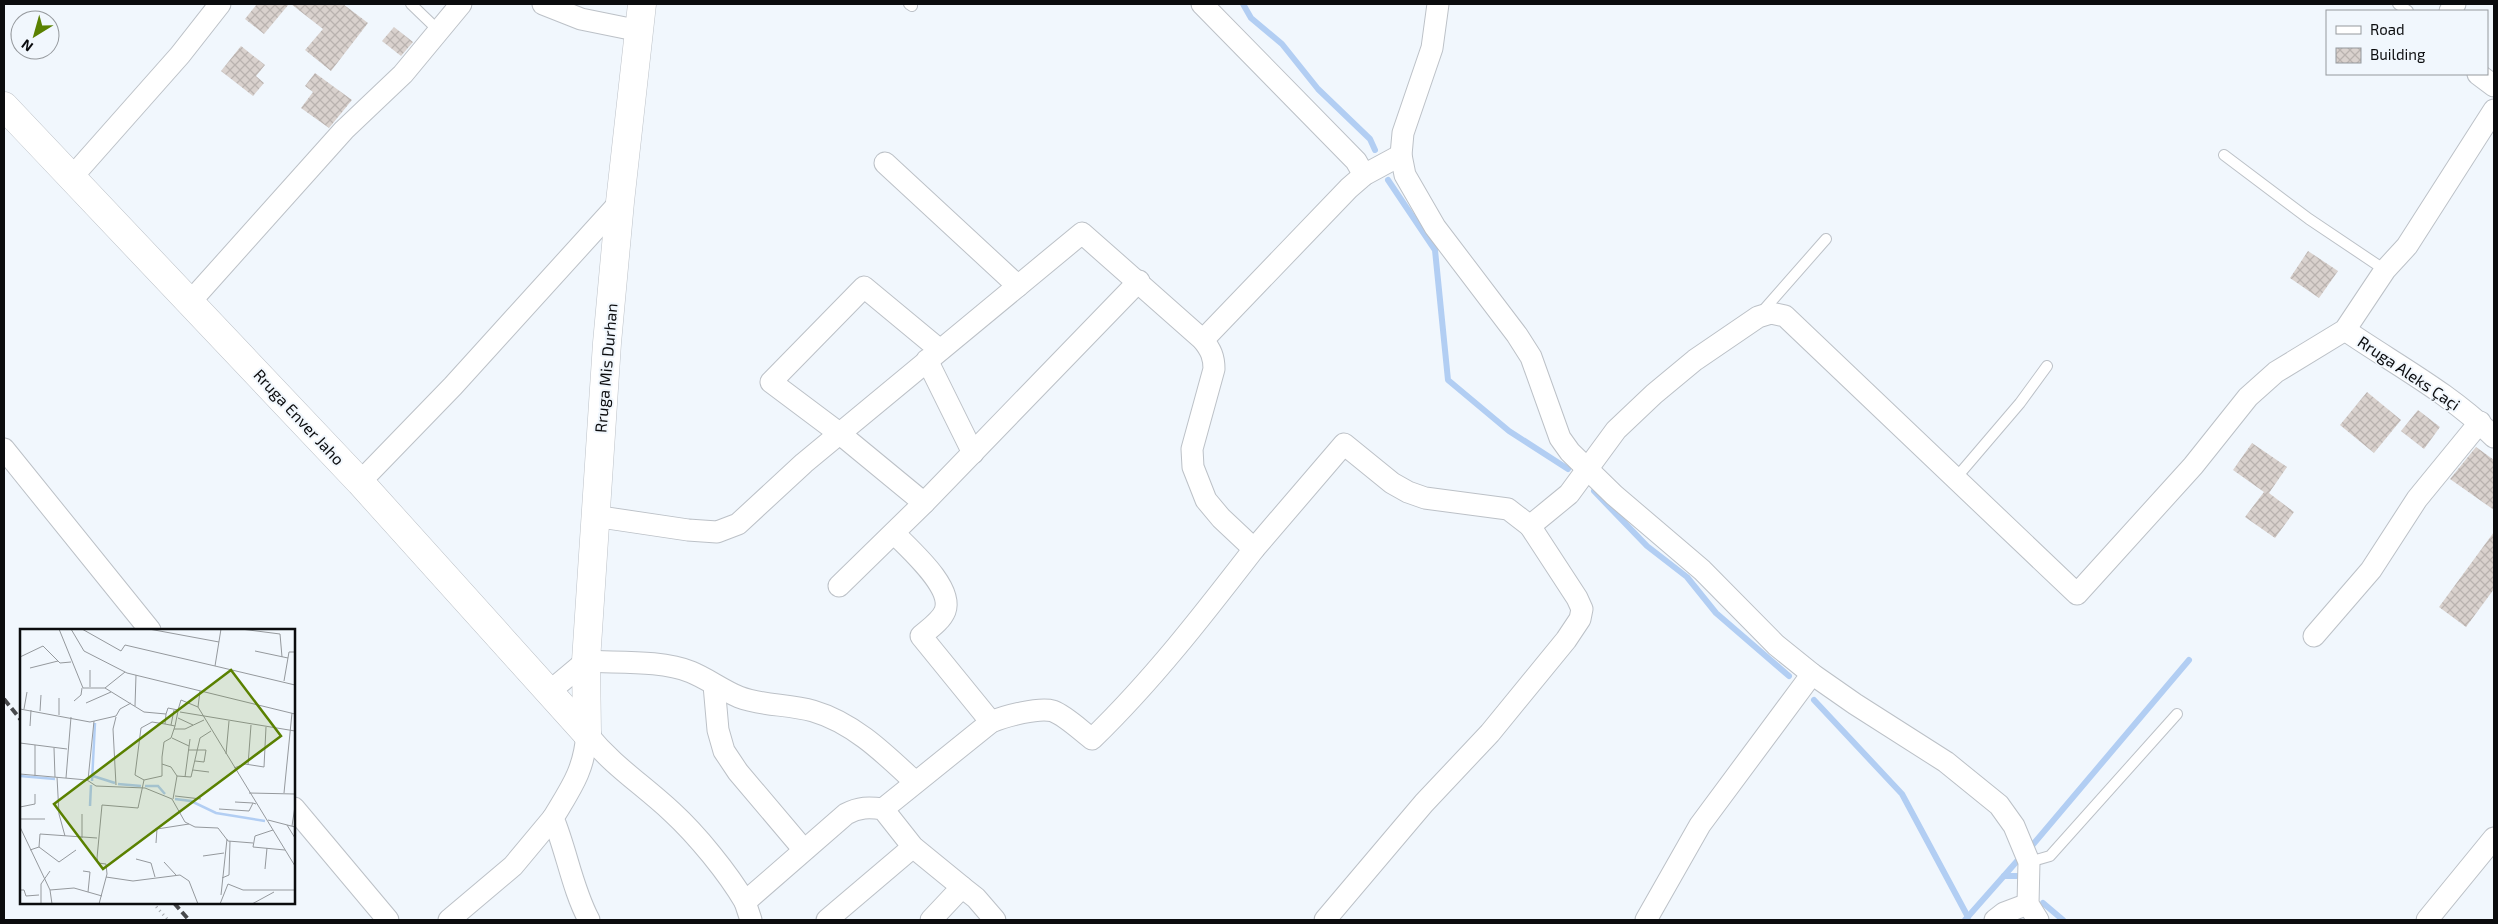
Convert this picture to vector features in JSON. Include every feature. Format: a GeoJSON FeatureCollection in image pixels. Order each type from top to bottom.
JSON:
{"type":"FeatureCollection","features":[{"type":"Feature","properties":{"kind":"street"},"geometry":{"type":"LineString","coordinates":[[72,177],[180,55],[220,4]]}},
{"type":"Feature","properties":{"kind":"street"},"geometry":{"type":"LineString","coordinates":[[190,302],[344,130],[403,74],[461,4]]}},
{"type":"Feature","properties":{"kind":"street"},"geometry":{"type":"LineString","coordinates":[[543,4],[581,19],[640,31]]}},
{"type":"Feature","properties":{"kind":"street","name":"Rruga Mis Durhan"},"geometry":{"type":"LineString","coordinates":[[587,734],[586,661],[594,516],[620,202],[642,4]]}},
{"type":"Feature","properties":{"kind":"street"},"geometry":{"type":"LineString","coordinates":[[1202,4],[1356,160],[1364,175]]}},
{"type":"Feature","properties":{"kind":"street"},"geometry":{"type":"LineString","coordinates":[[1438,4],[1432,48],[1411,103],[1403,133],[1401,155],[1406,175],[1435,227],[1517,335],[1531,357],[1560,438],[1587,470],[1656,533],[1702,570],[1776,645],[1812,674],[1855,704],[1946,762],[1999,805],[2014,826],[2029,862],[2033,912],[2004,913],[1995,920]]}},
{"type":"Feature","properties":{"kind":"street"},"geometry":{"type":"LineString","coordinates":[[2479,75],[2494,86]]}},
{"type":"Feature","properties":{"kind":"street","name":"Rruga Enver Jaho"},"geometry":{"type":"LineString","coordinates":[[4,106],[360,482],[587,734]]}},
{"type":"Feature","properties":{"kind":"street"},"geometry":{"type":"LineString","coordinates":[[1530,526],[1569,494],[1616,430],[1654,394],[1695,360],[1758,317],[1771,313],[1785,316],[2077,594],[2193,466],[2248,397],[2276,372],[2345,330],[2385,270],[2407,246],[2494,110]]}},
{"type":"Feature","properties":{"kind":"street"},"geometry":{"type":"LineString","coordinates":[[1203,340],[1364,175],[1401,155]]}},
{"type":"Feature","properties":{"kind":"street"},"geometry":{"type":"LineString","coordinates":[[885,163],[1018,286]]}},
{"type":"Feature","properties":{"kind":"street"},"geometry":{"type":"LineString","coordinates":[[360,482],[453,386],[620,202]]}},
{"type":"Feature","properties":{"kind":"street"},"geometry":{"type":"LineString","coordinates":[[594,516],[688,530],[717,532],[738,524],[756,510],[804,463],[839,433],[1082,234],[1138,281],[1210,348],[1214,360],[1214,369],[1192,449],[1193,466],[1206,500],[1221,518],[1254,549]]}},
{"type":"Feature","properties":{"kind":"street"},"geometry":{"type":"LineString","coordinates":[[839,586],[924,504],[1138,281]]}},
{"type":"Feature","properties":{"kind":"street"},"geometry":{"type":"LineString","coordinates":[[924,504],[839,433],[771,382],[864,287],[933,355],[973,453]]}},
{"type":"Feature","properties":{"kind":"street","name":"Rruga Aleks Çaçi"},"geometry":{"type":"LineString","coordinates":[[2345,330],[2432,385],[2487,430]]}},
{"type":"Feature","properties":{"kind":"street"},"geometry":{"type":"LineString","coordinates":[[2314,636],[2371,570],[2417,499],[2487,430]]}},
{"type":"Feature","properties":{"kind":"street"},"geometry":{"type":"LineString","coordinates":[[587,734],[606,757],[674,813],[734,883],[748,911],[804,850],[846,814],[856,808],[883,809],[991,722],[1043,710],[1054,712],[1092,739],[1167,658],[1254,549],[1344,444],[1392,483],[1408,492],[1425,498],[1508,509],[1530,526],[1577,598],[1582,609],[1580,619],[1566,640],[1490,733],[1424,803],[1324,920]]}},
{"type":"Feature","properties":{"kind":"street"},"geometry":{"type":"LineString","coordinates":[[4,449],[149,629]]}},
{"type":"Feature","properties":{"kind":"street"},"geometry":{"type":"LineString","coordinates":[[894,533],[943,587],[946,598],[946,609],[941,618],[921,636],[991,722]]}},
{"type":"Feature","properties":{"kind":"street"},"geometry":{"type":"LineString","coordinates":[[549,692],[586,661],[671,667],[692,672],[738,697],[758,703],[779,704],[814,712],[841,722],[866,739],[915,782]]}},
{"type":"Feature","properties":{"kind":"street"},"geometry":{"type":"LineString","coordinates":[[1646,920],[1700,825],[1812,674]]}},
{"type":"Feature","properties":{"kind":"street"},"geometry":{"type":"LineString","coordinates":[[714,685],[718,730],[724,751],[738,772],[804,850]]}},
{"type":"Feature","properties":{"kind":"street"},"geometry":{"type":"LineString","coordinates":[[450,920],[513,866],[554,818],[580,773],[586,753],[587,734]]}},
{"type":"Feature","properties":{"kind":"street"},"geometry":{"type":"LineString","coordinates":[[295,809],[388,920]]}},
{"type":"Feature","properties":{"kind":"street"},"geometry":{"type":"LineString","coordinates":[[883,809],[913,847],[976,898],[994,920]]}},
{"type":"Feature","properties":{"kind":"street"},"geometry":{"type":"LineString","coordinates":[[554,818],[563,842],[578,900],[589,920]]}},
{"type":"Feature","properties":{"kind":"street"},"geometry":{"type":"LineString","coordinates":[[2427,920],[2494,838]]}},
{"type":"Feature","properties":{"kind":"street"},"geometry":{"type":"LineString","coordinates":[[827,920],[913,847]]}},
{"type":"Feature","properties":{"kind":"street"},"geometry":{"type":"LineString","coordinates":[[931,920],[962,888]]}},
{"type":"Feature","properties":{"kind":"lane"},"geometry":{"type":"LineString","coordinates":[[411,4],[439,31]]}},
{"type":"Feature","properties":{"kind":"lane"},"geometry":{"type":"LineString","coordinates":[[2224,155],[2309,219],[2385,270]]}},
{"type":"Feature","properties":{"kind":"lane"},"geometry":{"type":"LineString","coordinates":[[1758,317],[1826,239]]}},
{"type":"Feature","properties":{"kind":"lane"},"geometry":{"type":"LineString","coordinates":[[1956,478],[2020,403],[2047,366]]}},
{"type":"Feature","properties":{"kind":"lane"},"geometry":{"type":"LineString","coordinates":[[2029,862],[2050,856],[2177,714]]}},
{"type":"Feature","properties":{"kind":"path"},"geometry":{"type":"LineString","coordinates":[[154,904],[168,920]]}},
{"type":"Feature","properties":{"kind":"building"},"geometry":{"type":"Polygon","coordinates":[[[257,4],[289,4],[264,34],[245,19],[257,4]]]}},
{"type":"Feature","properties":{"kind":"building"},"geometry":{"type":"Polygon","coordinates":[[[291,4],[343,4],[368,23],[331,71],[305,50],[323,29],[291,4]]]}},
{"type":"Feature","properties":{"kind":"building"},"geometry":{"type":"Polygon","coordinates":[[[394,27],[413,42],[401,56],[382,41],[394,27]]]}},
{"type":"Feature","properties":{"kind":"building"},"geometry":{"type":"Polygon","coordinates":[[[241,46],[265,65],[256,76],[264,83],[253,96],[221,71],[241,46]]]}},
{"type":"Feature","properties":{"kind":"building"},"geometry":{"type":"Polygon","coordinates":[[[315,73],[352,100],[329,128],[301,108],[313,92],[305,86],[315,73]]]}},
{"type":"Feature","properties":{"kind":"building"},"geometry":{"type":"Polygon","coordinates":[[[2308,251],[2338,271],[2319,298],[2290,278],[2308,251]]]}},
{"type":"Feature","properties":{"kind":"building"},"geometry":{"type":"Polygon","coordinates":[[[2367,392],[2401,420],[2374,453],[2340,425],[2367,392]]]}},
{"type":"Feature","properties":{"kind":"building"},"geometry":{"type":"Polygon","coordinates":[[[2418,410],[2440,427],[2424,449],[2401,431],[2418,410]]]}},
{"type":"Feature","properties":{"kind":"building"},"geometry":{"type":"Polygon","coordinates":[[[2252,443],[2287,467],[2269,493],[2294,512],[2275,538],[2245,517],[2264,492],[2233,470],[2252,443]]]}},
{"type":"Feature","properties":{"kind":"building"},"geometry":{"type":"Polygon","coordinates":[[[2476,447],[2494,460],[2494,510],[2450,479],[2476,447]]]}},
{"type":"Feature","properties":{"kind":"building"},"geometry":{"type":"Polygon","coordinates":[[[2494,532],[2494,589],[2466,627],[2439,607],[2494,532]]]}},
{"type":"Feature","properties":{"kind":"waterway"},"geometry":{"type":"LineString","coordinates":[[1243,4],[1251,18],[1282,44],[1318,89],[1370,139],[1375,150]]}},
{"type":"Feature","properties":{"kind":"waterway"},"geometry":{"type":"LineString","coordinates":[[1388,180],[1435,250],[1448,380],[1509,431],[1568,469]]}},
{"type":"Feature","properties":{"kind":"waterway"},"geometry":{"type":"LineString","coordinates":[[1594,491],[1647,546],[1687,577],[1716,613],[1789,676]]}},
{"type":"Feature","properties":{"kind":"waterway"},"geometry":{"type":"LineString","coordinates":[[2030,848],[2189,660]]}},
{"type":"Feature","properties":{"kind":"waterway"},"geometry":{"type":"LineString","coordinates":[[1814,700],[1902,794],[1968,917]]}},
{"type":"Feature","properties":{"kind":"waterway"},"geometry":{"type":"LineString","coordinates":[[1965,920],[2018,860]]}},
{"type":"Feature","properties":{"kind":"waterway"},"geometry":{"type":"LineString","coordinates":[[2004,876],[2017,876]]}},
{"type":"Feature","properties":{"kind":"waterway"},"geometry":{"type":"LineString","coordinates":[[2043,903],[2063,920]]}},
{"type":"Feature","properties":{"kind":"railway"},"geometry":{"type":"LineString","coordinates":[[4,699],[20,719]]}},
{"type":"Feature","properties":{"kind":"railway"},"geometry":{"type":"LineString","coordinates":[[175,904],[189,920]]}}]}
